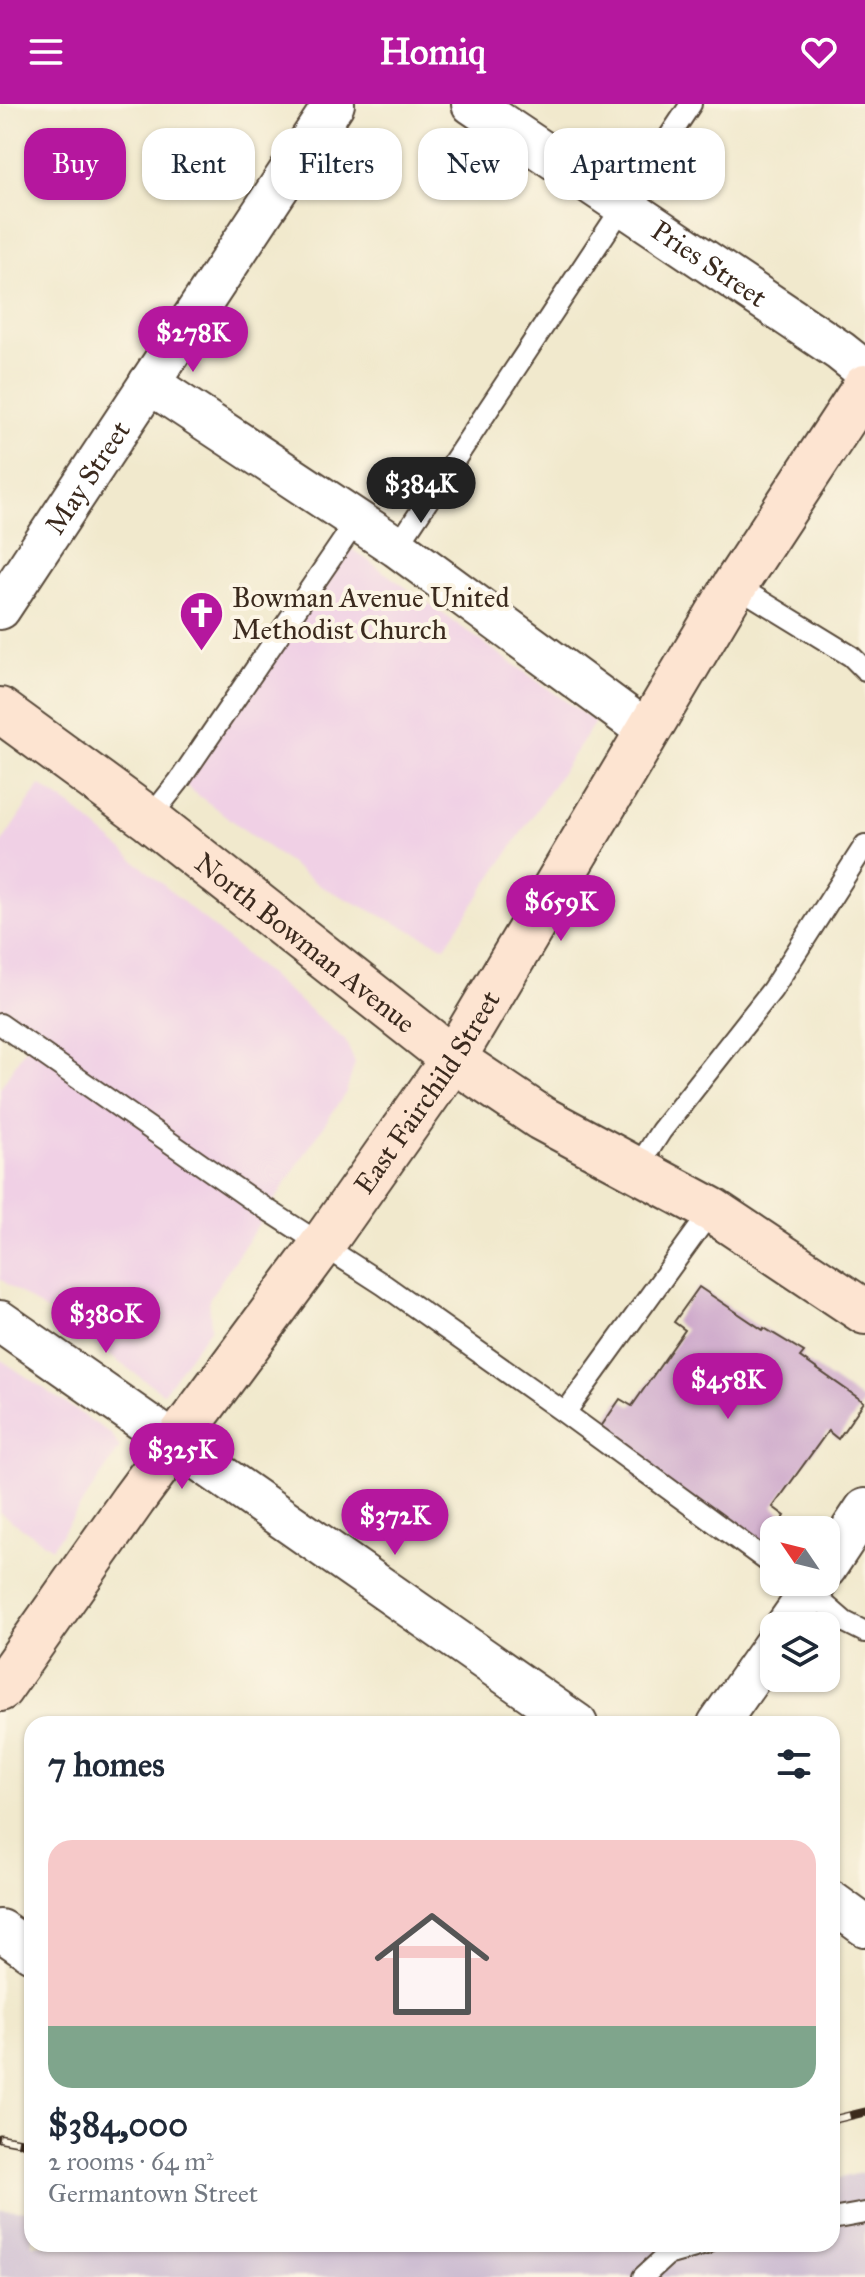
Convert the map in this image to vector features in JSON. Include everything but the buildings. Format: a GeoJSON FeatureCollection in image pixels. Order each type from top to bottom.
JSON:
{"type":"FeatureCollection","features":[{"type":"Feature","properties":{"kind":"street","name":"May Street"},"geometry":{"type":"LineString","coordinates":[[0,609],[334,104]]}},
{"type":"Feature","properties":{"kind":"street","name":"Pries Street"},"geometry":{"type":"LineString","coordinates":[[472,104],[827,342],[865,371]]}},
{"type":"Feature","properties":{"kind":"street"},"geometry":{"type":"LineString","coordinates":[[149,383],[397,547],[647,731]]}},
{"type":"Feature","properties":{"kind":"street","name":"East Fairchild Street"},"geometry":{"type":"LineString","coordinates":[[0,1689],[453,1059],[735,585],[865,387]]}},
{"type":"Feature","properties":{"kind":"street","name":"North Bowman Avenue"},"geometry":{"type":"LineString","coordinates":[[0,710],[149,819],[453,1059],[541,1118],[712,1210],[865,1312]]}},
{"type":"Feature","properties":{"kind":"street"},"geometry":{"type":"LineString","coordinates":[[4,1332],[176,1441],[566,1716]]}},
{"type":"Feature","properties":{"kind":"street"},"geometry":{"type":"LineString","coordinates":[[840,1543],[865,1509]]}},
{"type":"Feature","properties":{"kind":"street"},"geometry":{"type":"LineString","coordinates":[[724,1716],[760,1664]]}},
{"type":"Feature","properties":{"kind":"street"},"geometry":{"type":"LineString","coordinates":[[840,1908],[865,1926]]}},
{"type":"Feature","properties":{"kind":"street"},"geometry":{"type":"LineString","coordinates":[[0,1930],[24,1946]]}},
{"type":"Feature","properties":{"kind":"lane"},"geometry":{"type":"LineString","coordinates":[[397,547],[691,104]]}},
{"type":"Feature","properties":{"kind":"lane"},"geometry":{"type":"LineString","coordinates":[[149,819],[179,781],[357,520]]}},
{"type":"Feature","properties":{"kind":"lane"},"geometry":{"type":"LineString","coordinates":[[735,585],[851,656],[865,670]]}},
{"type":"Feature","properties":{"kind":"lane"},"geometry":{"type":"LineString","coordinates":[[636,1170],[661,1131],[772,990],[865,845]]}},
{"type":"Feature","properties":{"kind":"lane"},"geometry":{"type":"LineString","coordinates":[[0,1024],[251,1199],[384,1285],[760,1556]]}},
{"type":"Feature","properties":{"kind":"lane"},"geometry":{"type":"LineString","coordinates":[[565,1413],[712,1210]]}},
{"type":"Feature","properties":{"kind":"lane"},"geometry":{"type":"LineString","coordinates":[[824,1596],[845,1622],[865,1632]]}},
{"type":"Feature","properties":{"kind":"lane"},"geometry":{"type":"LineString","coordinates":[[840,2218],[865,2213]]}},
{"type":"Feature","properties":{"kind":"lane"},"geometry":{"type":"LineString","coordinates":[[643,2277],[667,2255],[678,2252]]}},
{"type":"Feature","properties":{"kind":"shaded area"},"geometry":{"type":"Polygon","coordinates":[[[342,542],[595,722],[445,947],[320,886],[179,781],[342,542]]]}},
{"type":"Feature","properties":{"kind":"shaded area"},"geometry":{"type":"Polygon","coordinates":[[[40,785],[72,807],[345,1040],[355,1063],[346,1092],[209,1299],[211,1327],[163,1393],[0,1279],[0,1088],[28,1044],[0,1024],[0,845],[40,785]]]}},
{"type":"Feature","properties":{"kind":"shaded area"},"geometry":{"type":"Polygon","coordinates":[[[0,1359],[111,1434],[120,1448],[52,1548],[0,1513],[0,1359]]]}},
{"type":"Feature","properties":{"kind":"shaded area"},"geometry":{"type":"Polygon","coordinates":[[[865,2172],[865,2277],[0,2277],[0,2209],[24,2210],[24,2252],[840,2252],[840,2178],[865,2172]]]}},
{"type":"Feature","properties":{"kind":"railway"},"geometry":{"type":"LineString","coordinates":[[840,2118],[865,2112]]}},
{"type":"Feature","properties":{"kind":"railway"},"geometry":{"type":"LineString","coordinates":[[0,2138],[24,2142]]}},
{"type":"Feature","properties":{"kind":"place","name":"Bowman Avenue United Methodist Church"},"geometry":{"type":"Point","coordinates":[201,652]}}]}
